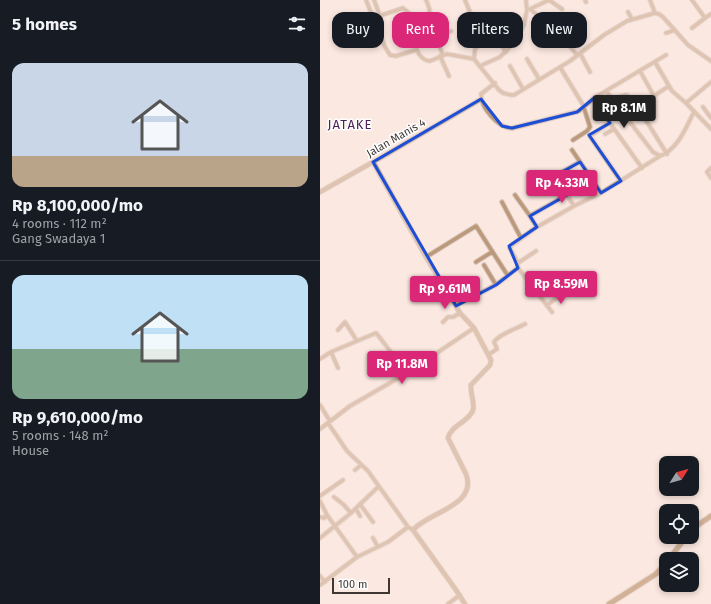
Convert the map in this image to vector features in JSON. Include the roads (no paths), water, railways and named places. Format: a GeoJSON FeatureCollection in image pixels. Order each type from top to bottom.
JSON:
{"type":"FeatureCollection","features":[{"type":"Feature","properties":{"kind":"main road"},"geometry":{"type":"LineString","coordinates":[[699,524],[711,516]]}},
{"type":"Feature","properties":{"kind":"main road"},"geometry":{"type":"LineString","coordinates":[[674,552],[681,544]]}},
{"type":"Feature","properties":{"kind":"main road"},"geometry":{"type":"LineString","coordinates":[[609,604],[659,571]]}},
{"type":"Feature","properties":{"kind":"street"},"geometry":{"type":"LineString","coordinates":[[366,0],[371,12]]}},
{"type":"Feature","properties":{"kind":"street"},"geometry":{"type":"LineString","coordinates":[[374,0],[378,12]]}},
{"type":"Feature","properties":{"kind":"street"},"geometry":{"type":"LineString","coordinates":[[426,0],[430,10],[429,12]]}},
{"type":"Feature","properties":{"kind":"street"},"geometry":{"type":"LineString","coordinates":[[465,0],[470,12]]}},
{"type":"Feature","properties":{"kind":"street"},"geometry":{"type":"LineString","coordinates":[[480,66],[500,57],[506,52],[524,25],[528,10],[526,0]]}},
{"type":"Feature","properties":{"kind":"street"},"geometry":{"type":"LineString","coordinates":[[528,10],[549,0],[562,9]]}},
{"type":"Feature","properties":{"kind":"street"},"geometry":{"type":"LineString","coordinates":[[650,0],[655,13]]}},
{"type":"Feature","properties":{"kind":"street"},"geometry":{"type":"LineString","coordinates":[[700,0],[693,2],[705,18]]}},
{"type":"Feature","properties":{"kind":"street"},"geometry":{"type":"LineString","coordinates":[[384,15],[403,8],[407,12]]}},
{"type":"Feature","properties":{"kind":"street"},"geometry":{"type":"LineString","coordinates":[[528,10],[558,32],[579,54],[590,72]]}},
{"type":"Feature","properties":{"kind":"street"},"geometry":{"type":"LineString","coordinates":[[628,12],[632,19]]}},
{"type":"Feature","properties":{"kind":"street"},"geometry":{"type":"LineString","coordinates":[[384,45],[390,55],[396,56],[416,50],[426,61],[430,61],[447,54],[474,59],[502,92],[511,95],[560,67],[610,32],[632,19],[655,13],[663,17],[688,45],[711,61]]}},
{"type":"Feature","properties":{"kind":"street"},"geometry":{"type":"LineString","coordinates":[[692,28],[711,14]]}},
{"type":"Feature","properties":{"kind":"street"},"geometry":{"type":"LineString","coordinates":[[666,33],[675,30]]}},
{"type":"Feature","properties":{"kind":"street"},"geometry":{"type":"LineString","coordinates":[[440,48],[449,76]]}},
{"type":"Feature","properties":{"kind":"street"},"geometry":{"type":"LineString","coordinates":[[474,59],[476,48]]}},
{"type":"Feature","properties":{"kind":"street"},"geometry":{"type":"LineString","coordinates":[[503,48],[506,52]]}},
{"type":"Feature","properties":{"kind":"street"},"geometry":{"type":"LineString","coordinates":[[495,83],[481,94],[481,100],[491,115],[502,126],[509,128],[577,112],[582,105],[666,55]]}},
{"type":"Feature","properties":{"kind":"street"},"geometry":{"type":"LineString","coordinates":[[527,59],[539,80]]}},
{"type":"Feature","properties":{"kind":"street"},"geometry":{"type":"LineString","coordinates":[[655,62],[668,86],[711,129]]}},
{"type":"Feature","properties":{"kind":"street"},"geometry":{"type":"LineString","coordinates":[[510,66],[523,89]]}},
{"type":"Feature","properties":{"kind":"street"},"geometry":{"type":"LineString","coordinates":[[560,67],[582,105],[590,128],[572,140]]}},
{"type":"Feature","properties":{"kind":"street"},"geometry":{"type":"LineString","coordinates":[[640,71],[654,96]]}},
{"type":"Feature","properties":{"kind":"street"},"geometry":{"type":"LineString","coordinates":[[686,103],[711,82]]}},
{"type":"Feature","properties":{"kind":"street"},"geometry":{"type":"LineString","coordinates":[[643,103],[668,86]]}},
{"type":"Feature","properties":{"kind":"street"},"geometry":{"type":"LineString","coordinates":[[606,91],[653,152],[660,156]]}},
{"type":"Feature","properties":{"kind":"street"},"geometry":{"type":"LineString","coordinates":[[613,99],[622,95],[628,96],[668,154]]}},
{"type":"Feature","properties":{"kind":"street"},"geometry":{"type":"LineString","coordinates":[[594,98],[642,168]]}},
{"type":"Feature","properties":{"kind":"street","name":"Jalan Manis 4"},"geometry":{"type":"LineString","coordinates":[[320,192],[481,100]]}},
{"type":"Feature","properties":{"kind":"street"},"geometry":{"type":"LineString","coordinates":[[703,107],[711,118]]}},
{"type":"Feature","properties":{"kind":"street"},"geometry":{"type":"LineString","coordinates":[[552,312],[518,268],[518,263],[510,248],[512,245],[537,227],[601,193],[660,156],[668,154],[678,143],[694,112]]}},
{"type":"Feature","properties":{"kind":"street"},"geometry":{"type":"LineString","coordinates":[[610,123],[590,136],[621,181]]}},
{"type":"Feature","properties":{"kind":"street"},"geometry":{"type":"LineString","coordinates":[[605,134],[614,129]]}},
{"type":"Feature","properties":{"kind":"street"},"geometry":{"type":"LineString","coordinates":[[572,150],[601,193]]}},
{"type":"Feature","properties":{"kind":"street"},"geometry":{"type":"LineString","coordinates":[[373,162],[426,257],[460,313],[474,328],[490,360],[490,365],[471,385],[473,410],[468,417],[450,432],[448,438],[468,479],[467,488],[455,504],[421,523],[413,530]]}},
{"type":"Feature","properties":{"kind":"street"},"geometry":{"type":"LineString","coordinates":[[574,206],[555,176],[580,162]]}},
{"type":"Feature","properties":{"kind":"street"},"geometry":{"type":"LineString","coordinates":[[711,168],[707,172],[711,178]]}},
{"type":"Feature","properties":{"kind":"street"},"geometry":{"type":"LineString","coordinates":[[515,195],[537,227]]}},
{"type":"Feature","properties":{"kind":"street"},"geometry":{"type":"LineString","coordinates":[[530,216],[567,195]]}},
{"type":"Feature","properties":{"kind":"street"},"geometry":{"type":"LineString","coordinates":[[502,202],[521,238]]}},
{"type":"Feature","properties":{"kind":"street"},"geometry":{"type":"LineString","coordinates":[[426,257],[476,226],[508,276]]}},
{"type":"Feature","properties":{"kind":"street"},"geometry":{"type":"LineString","coordinates":[[518,263],[536,251]]}},
{"type":"Feature","properties":{"kind":"street"},"geometry":{"type":"LineString","coordinates":[[476,262],[492,252]]}},
{"type":"Feature","properties":{"kind":"street"},"geometry":{"type":"LineString","coordinates":[[484,265],[496,285]]}},
{"type":"Feature","properties":{"kind":"street"},"geometry":{"type":"LineString","coordinates":[[456,306],[496,285],[518,268]]}},
{"type":"Feature","properties":{"kind":"street"},"geometry":{"type":"LineString","coordinates":[[547,305],[565,292]]}},
{"type":"Feature","properties":{"kind":"street"},"geometry":{"type":"LineString","coordinates":[[443,322],[448,317],[453,317],[460,313]]}},
{"type":"Feature","properties":{"kind":"street"},"geometry":{"type":"LineString","coordinates":[[338,330],[345,322],[357,341]]}},
{"type":"Feature","properties":{"kind":"street"},"geometry":{"type":"LineString","coordinates":[[488,355],[497,349],[494,342],[495,340],[503,334],[525,324]]}},
{"type":"Feature","properties":{"kind":"street"},"geometry":{"type":"LineString","coordinates":[[320,429],[350,406],[407,373],[474,328]]}},
{"type":"Feature","properties":{"kind":"street"},"geometry":{"type":"LineString","coordinates":[[320,359],[331,352],[376,333],[407,373]]}},
{"type":"Feature","properties":{"kind":"street"},"geometry":{"type":"LineString","coordinates":[[331,352],[338,368]]}},
{"type":"Feature","properties":{"kind":"street"},"geometry":{"type":"LineString","coordinates":[[320,405],[347,451],[368,471],[408,527],[413,530],[465,604]]}},
{"type":"Feature","properties":{"kind":"street"},"geometry":{"type":"LineString","coordinates":[[355,470],[361,465]]}},
{"type":"Feature","properties":{"kind":"street"},"geometry":{"type":"LineString","coordinates":[[320,496],[343,480]]}},
{"type":"Feature","properties":{"kind":"street"},"geometry":{"type":"LineString","coordinates":[[320,538],[356,509],[378,487]]}},
{"type":"Feature","properties":{"kind":"street"},"geometry":{"type":"LineString","coordinates":[[334,497],[351,513]]}},
{"type":"Feature","properties":{"kind":"street"},"geometry":{"type":"LineString","coordinates":[[320,502],[334,527],[357,557]]}},
{"type":"Feature","properties":{"kind":"street"},"geometry":{"type":"LineString","coordinates":[[360,504],[373,522]]}},
{"type":"Feature","properties":{"kind":"street"},"geometry":{"type":"LineString","coordinates":[[356,509],[360,516]]}},
{"type":"Feature","properties":{"kind":"street"},"geometry":{"type":"LineString","coordinates":[[320,517],[324,518],[327,515]]}},
{"type":"Feature","properties":{"kind":"street"},"geometry":{"type":"LineString","coordinates":[[320,585],[357,557],[388,542],[408,527]]}},
{"type":"Feature","properties":{"kind":"street"},"geometry":{"type":"LineString","coordinates":[[373,538],[378,547]]}},
{"type":"Feature","properties":{"kind":"street"},"geometry":{"type":"LineString","coordinates":[[320,576],[325,582]]}},
{"type":"Feature","properties":{"kind":"street"},"geometry":{"type":"LineString","coordinates":[[448,604],[460,595]]}},
{"type":"Feature","properties":{"kind":"district","name":"JATAKE"},"geometry":{"type":"Point","coordinates":[350,124]}}]}
